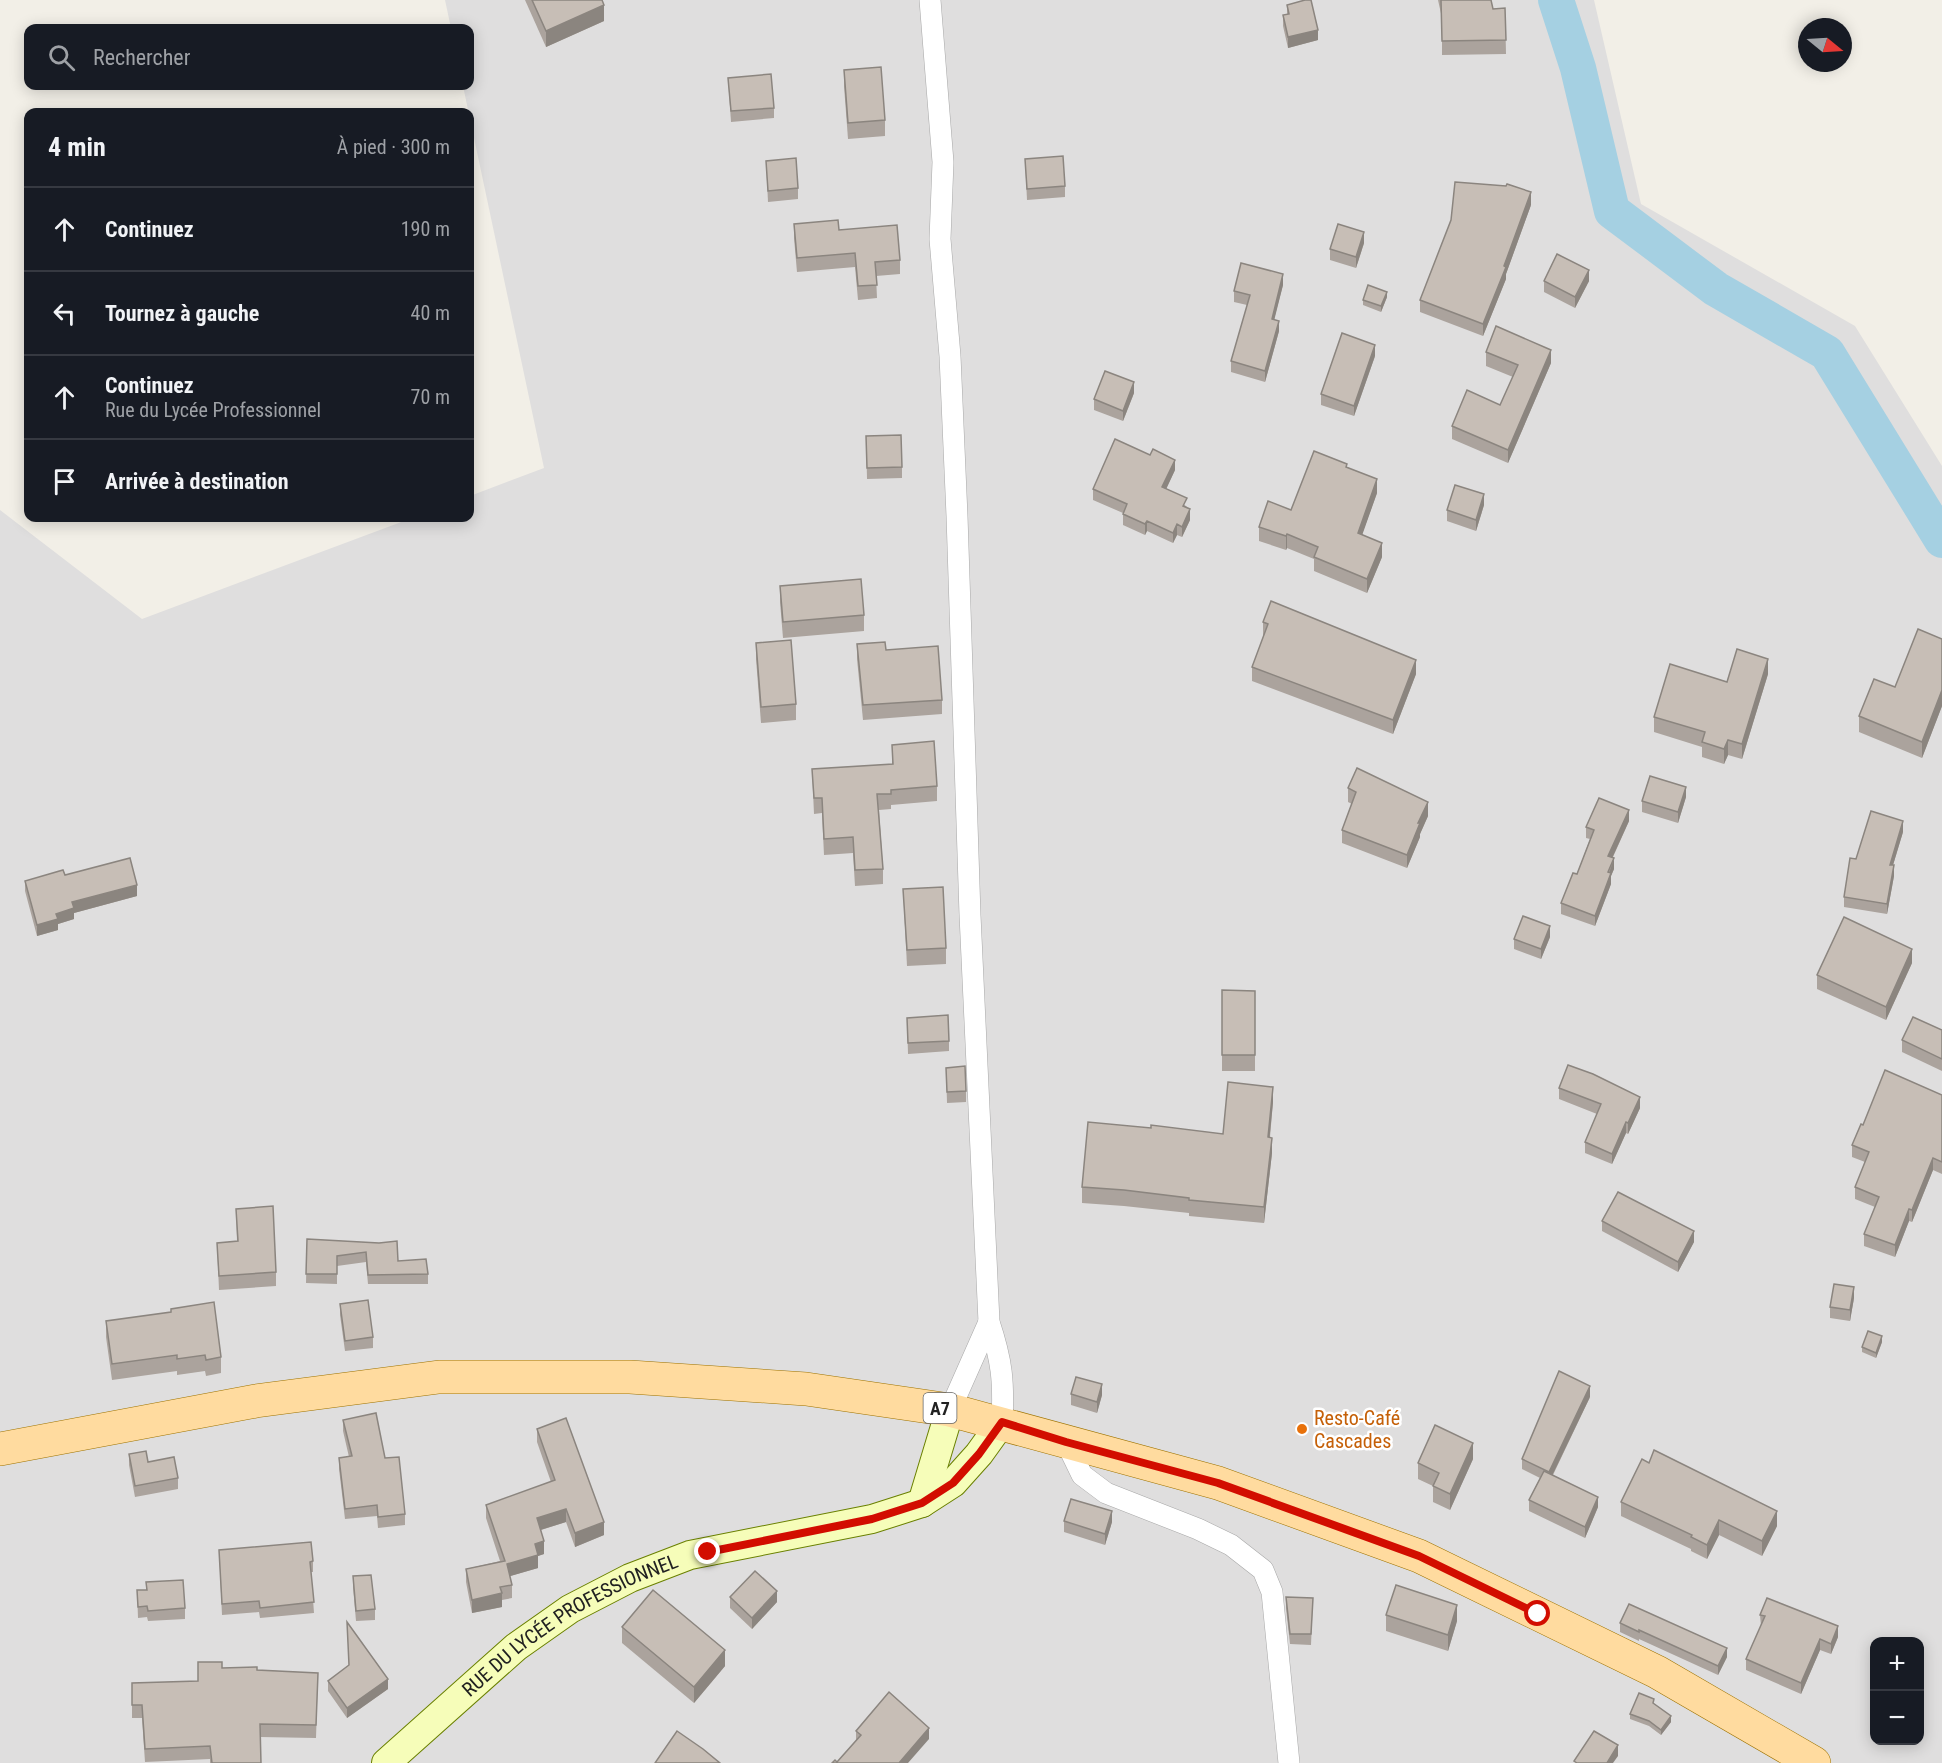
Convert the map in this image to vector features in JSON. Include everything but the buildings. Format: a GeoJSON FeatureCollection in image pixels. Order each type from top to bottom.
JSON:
{"type":"FeatureCollection","features":[{"type":"Feature","properties":{"kind":"main road","name":"A7"},"geometry":{"type":"LineString","coordinates":[[0,1449],[256,1401],[439,1377],[630,1377],[806,1389],[950,1410],[1002,1422],[1066,1442],[1218,1483],[1419,1556],[1657,1672],[1814,1763]]}},
{"type":"Feature","properties":{"kind":"main road"},"geometry":{"type":"LineString","coordinates":[[922,1503],[950,1410]]}},
{"type":"Feature","properties":{"kind":"main road","name":"RUE DU LYCÉE PROFESSIONNEL"},"geometry":{"type":"LineString","coordinates":[[386,1763],[516,1647],[570,1609],[630,1578],[690,1555],[872,1519],[922,1503],[953,1483],[979,1454],[1002,1422]]}},
{"type":"Feature","properties":{"kind":"street"},"geometry":{"type":"LineString","coordinates":[[930,0],[943,162],[940,239],[950,356],[970,915],[989,1322],[1000,1355],[1004,1388],[1002,1422]]}},
{"type":"Feature","properties":{"kind":"street"},"geometry":{"type":"LineString","coordinates":[[950,1410],[989,1322]]}},
{"type":"Feature","properties":{"kind":"street"},"geometry":{"type":"LineString","coordinates":[[1066,1442],[1082,1475],[1106,1493],[1198,1529],[1231,1545],[1263,1570],[1272,1592],[1289,1763]]}},
{"type":"Feature","properties":{"kind":"shaded area"},"geometry":{"type":"Polygon","coordinates":[[[445,0],[1594,0],[1641,204],[1855,326],[1942,466],[1942,1763],[0,1763],[0,510],[142,619],[401,522],[474,522],[474,494],[544,468],[474,138],[474,108],[468,108],[464,90],[474,90],[474,24],[450,24],[445,0]]]}},
{"type":"Feature","properties":{"kind":"waterway"},"geometry":{"type":"LineString","coordinates":[[1556,0],[1578,68],[1612,211],[1716,289],[1827,353],[1942,540]]}},
{"type":"Feature","properties":{"kind":"place","name":"Resto-Café Cascades"},"geometry":{"type":"Point","coordinates":[1302,1429]}},
{"type":"Feature","properties":{"kind":"route"},"geometry":{"type":"LineString","coordinates":[[708,1552],[872,1519],[922,1503],[953,1483],[979,1454],[1002,1422],[1066,1442],[1218,1483],[1419,1556],[1538,1614]]}}]}
